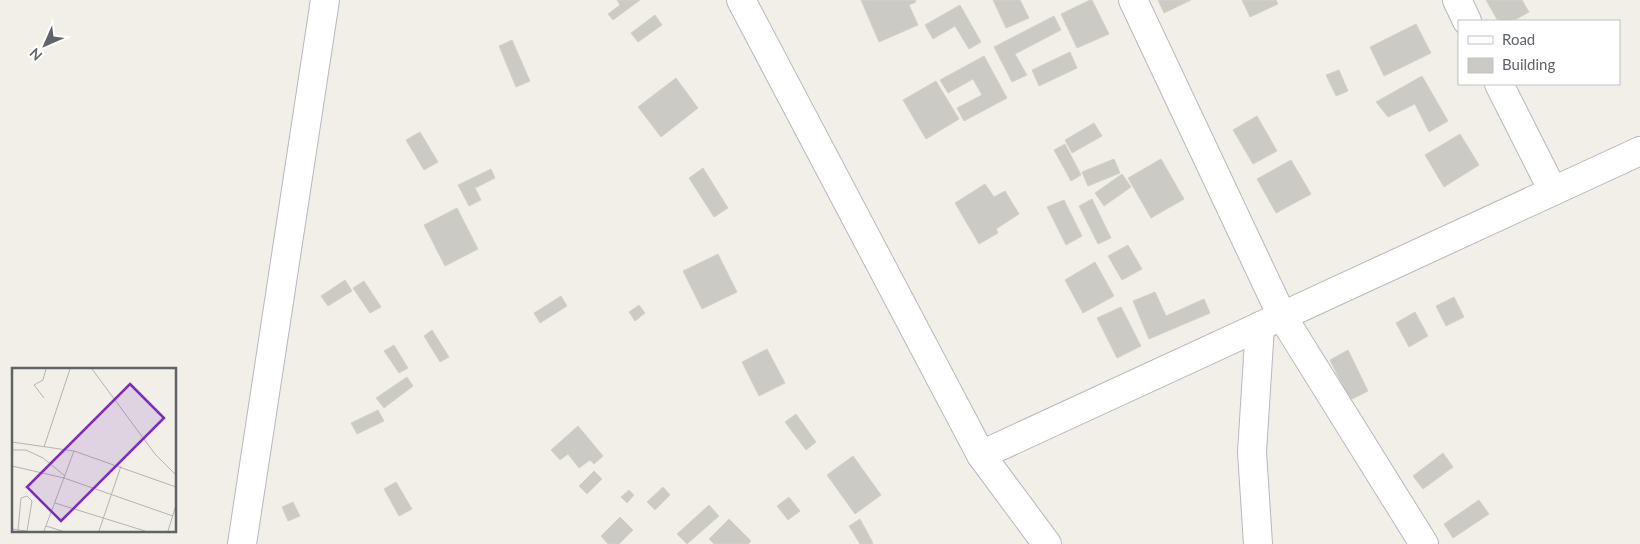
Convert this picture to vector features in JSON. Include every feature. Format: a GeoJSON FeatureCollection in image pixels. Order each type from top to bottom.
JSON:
{"type":"FeatureCollection","features":[{"type":"Feature","properties":{"kind":"street"},"geometry":{"type":"LineString","coordinates":[[242,544],[325,0]]}},
{"type":"Feature","properties":{"kind":"street"},"geometry":{"type":"LineString","coordinates":[[741,0],[980,455],[1047,544]]}},
{"type":"Feature","properties":{"kind":"street"},"geometry":{"type":"LineString","coordinates":[[1133,0],[1271,321],[1424,544]]}},
{"type":"Feature","properties":{"kind":"street"},"geometry":{"type":"LineString","coordinates":[[1457,0],[1467,20]]}},
{"type":"Feature","properties":{"kind":"street"},"geometry":{"type":"LineString","coordinates":[[1500,85],[1553,191]]}},
{"type":"Feature","properties":{"kind":"street"},"geometry":{"type":"LineString","coordinates":[[980,455],[1640,150]]}},
{"type":"Feature","properties":{"kind":"street"},"geometry":{"type":"LineString","coordinates":[[1258,544],[1252,452],[1271,321]]}},
{"type":"Feature","properties":{"kind":"building"},"geometry":{"type":"Polygon","coordinates":[[[617,0],[640,0],[613,20],[608,14],[620,5],[617,0]]]}},
{"type":"Feature","properties":{"kind":"building"},"geometry":{"type":"Polygon","coordinates":[[[861,0],[915,0],[916,2],[909,5],[918,25],[879,42],[861,0]]]}},
{"type":"Feature","properties":{"kind":"building"},"geometry":{"type":"Polygon","coordinates":[[[993,0],[1020,0],[1029,18],[1006,28],[993,0]]]}},
{"type":"Feature","properties":{"kind":"building"},"geometry":{"type":"Polygon","coordinates":[[[1092,0],[1109,34],[1077,48],[1061,14],[1092,0]]]}},
{"type":"Feature","properties":{"kind":"building"},"geometry":{"type":"Polygon","coordinates":[[[1158,0],[1191,0],[1164,13],[1158,0]]]}},
{"type":"Feature","properties":{"kind":"building"},"geometry":{"type":"Polygon","coordinates":[[[1242,0],[1276,0],[1278,4],[1250,17],[1242,0]]]}},
{"type":"Feature","properties":{"kind":"building"},"geometry":{"type":"Polygon","coordinates":[[[1486,0],[1522,0],[1529,12],[1515,20],[1497,20],[1486,0]]]}},
{"type":"Feature","properties":{"kind":"building"},"geometry":{"type":"Polygon","coordinates":[[[960,5],[981,42],[969,49],[955,26],[933,39],[925,25],[960,5]]]}},
{"type":"Feature","properties":{"kind":"building"},"geometry":{"type":"Polygon","coordinates":[[[655,15],[662,25],[638,42],[631,33],[655,15]]]}},
{"type":"Feature","properties":{"kind":"building"},"geometry":{"type":"Polygon","coordinates":[[[1054,16],[1061,30],[1015,54],[1027,75],[1012,82],[994,47],[1054,16]]]}},
{"type":"Feature","properties":{"kind":"building"},"geometry":{"type":"Polygon","coordinates":[[[1416,24],[1431,53],[1384,76],[1370,47],[1416,24]]]}},
{"type":"Feature","properties":{"kind":"building"},"geometry":{"type":"Polygon","coordinates":[[[512,40],[530,81],[516,87],[499,46],[512,40]]]}},
{"type":"Feature","properties":{"kind":"building"},"geometry":{"type":"Polygon","coordinates":[[[1070,52],[1077,68],[1039,86],[1032,70],[1070,52]]]}},
{"type":"Feature","properties":{"kind":"building"},"geometry":{"type":"Polygon","coordinates":[[[984,56],[1007,98],[964,121],[957,108],[982,95],[973,79],[948,93],[940,80],[984,56]]]}},
{"type":"Feature","properties":{"kind":"building"},"geometry":{"type":"Polygon","coordinates":[[[1339,70],[1348,91],[1336,96],[1326,75],[1339,70]]]}},
{"type":"Feature","properties":{"kind":"building"},"geometry":{"type":"Polygon","coordinates":[[[1422,76],[1448,121],[1429,132],[1415,104],[1388,117],[1376,102],[1422,76]]]}},
{"type":"Feature","properties":{"kind":"building"},"geometry":{"type":"Polygon","coordinates":[[[676,78],[698,108],[661,137],[638,107],[676,78]]]}},
{"type":"Feature","properties":{"kind":"building"},"geometry":{"type":"Polygon","coordinates":[[[936,81],[959,119],[926,139],[903,100],[936,81]]]}},
{"type":"Feature","properties":{"kind":"building"},"geometry":{"type":"Polygon","coordinates":[[[1257,116],[1277,151],[1253,164],[1233,130],[1257,116]]]}},
{"type":"Feature","properties":{"kind":"building"},"geometry":{"type":"Polygon","coordinates":[[[1094,123],[1102,136],[1072,153],[1065,140],[1094,123]]]}},
{"type":"Feature","properties":{"kind":"building"},"geometry":{"type":"Polygon","coordinates":[[[420,132],[438,162],[424,170],[406,140],[420,132]]]}},
{"type":"Feature","properties":{"kind":"building"},"geometry":{"type":"Polygon","coordinates":[[[1460,134],[1479,165],[1444,187],[1425,155],[1460,134]]]}},
{"type":"Feature","properties":{"kind":"building"},"geometry":{"type":"Polygon","coordinates":[[[1065,144],[1081,175],[1071,181],[1054,150],[1065,144]]]}},
{"type":"Feature","properties":{"kind":"building"},"geometry":{"type":"Polygon","coordinates":[[[1114,159],[1120,173],[1088,186],[1082,172],[1114,159]]]}},
{"type":"Feature","properties":{"kind":"building"},"geometry":{"type":"Polygon","coordinates":[[[1161,159],[1184,199],[1151,218],[1128,178],[1161,159]]]}},
{"type":"Feature","properties":{"kind":"building"},"geometry":{"type":"Polygon","coordinates":[[[1291,160],[1311,194],[1276,213],[1257,179],[1291,160]]]}},
{"type":"Feature","properties":{"kind":"building"},"geometry":{"type":"Polygon","coordinates":[[[703,168],[728,208],[714,217],[689,178],[703,168]]]}},
{"type":"Feature","properties":{"kind":"building"},"geometry":{"type":"Polygon","coordinates":[[[491,169],[495,178],[475,188],[481,200],[469,206],[458,185],[491,169]]]}},
{"type":"Feature","properties":{"kind":"building"},"geometry":{"type":"Polygon","coordinates":[[[1122,174],[1131,187],[1104,206],[1095,193],[1122,174]]]}},
{"type":"Feature","properties":{"kind":"building"},"geometry":{"type":"Polygon","coordinates":[[[985,184],[994,197],[1005,191],[1019,214],[996,229],[998,233],[979,244],[955,203],[985,184]]]}},
{"type":"Feature","properties":{"kind":"building"},"geometry":{"type":"Polygon","coordinates":[[[1092,199],[1111,238],[1098,244],[1079,206],[1092,199]]]}},
{"type":"Feature","properties":{"kind":"building"},"geometry":{"type":"Polygon","coordinates":[[[1064,200],[1082,236],[1066,245],[1047,207],[1064,200]]]}},
{"type":"Feature","properties":{"kind":"building"},"geometry":{"type":"Polygon","coordinates":[[[457,208],[478,249],[445,266],[424,225],[457,208]]]}},
{"type":"Feature","properties":{"kind":"building"},"geometry":{"type":"Polygon","coordinates":[[[1128,245],[1142,269],[1122,280],[1108,256],[1128,245]]]}},
{"type":"Feature","properties":{"kind":"building"},"geometry":{"type":"Polygon","coordinates":[[[718,254],[737,292],[702,309],[683,271],[718,254]]]}},
{"type":"Feature","properties":{"kind":"building"},"geometry":{"type":"Polygon","coordinates":[[[1095,262],[1114,296],[1083,313],[1065,280],[1095,262]]]}},
{"type":"Feature","properties":{"kind":"building"},"geometry":{"type":"Polygon","coordinates":[[[345,280],[352,291],[328,306],[321,296],[345,280]]]}},
{"type":"Feature","properties":{"kind":"building"},"geometry":{"type":"Polygon","coordinates":[[[364,281],[381,307],[370,313],[353,288],[364,281]]]}},
{"type":"Feature","properties":{"kind":"building"},"geometry":{"type":"Polygon","coordinates":[[[1155,292],[1166,316],[1204,299],[1210,313],[1149,339],[1133,301],[1155,292]]]}},
{"type":"Feature","properties":{"kind":"building"},"geometry":{"type":"Polygon","coordinates":[[[561,296],[567,306],[540,323],[534,313],[561,296]]]}},
{"type":"Feature","properties":{"kind":"building"},"geometry":{"type":"Polygon","coordinates":[[[1454,297],[1464,317],[1446,326],[1436,306],[1454,297]]]}},
{"type":"Feature","properties":{"kind":"building"},"geometry":{"type":"Polygon","coordinates":[[[639,305],[645,313],[635,321],[629,312],[639,305]]]}},
{"type":"Feature","properties":{"kind":"building"},"geometry":{"type":"Polygon","coordinates":[[[1121,307],[1141,346],[1117,358],[1097,318],[1121,307]]]}},
{"type":"Feature","properties":{"kind":"building"},"geometry":{"type":"Polygon","coordinates":[[[1415,312],[1428,336],[1409,347],[1396,323],[1415,312]]]}},
{"type":"Feature","properties":{"kind":"building"},"geometry":{"type":"Polygon","coordinates":[[[432,330],[449,357],[440,362],[424,336],[432,330]]]}},
{"type":"Feature","properties":{"kind":"building"},"geometry":{"type":"Polygon","coordinates":[[[394,345],[408,368],[399,373],[384,351],[394,345]]]}},
{"type":"Feature","properties":{"kind":"building"},"geometry":{"type":"Polygon","coordinates":[[[767,349],[785,383],[759,396],[742,362],[767,349]]]}},
{"type":"Feature","properties":{"kind":"building"},"geometry":{"type":"Polygon","coordinates":[[[1348,350],[1368,391],[1350,400],[1330,360],[1348,350]]]}},
{"type":"Feature","properties":{"kind":"building"},"geometry":{"type":"Polygon","coordinates":[[[407,377],[413,386],[384,408],[376,398],[407,377]]]}},
{"type":"Feature","properties":{"kind":"building"},"geometry":{"type":"Polygon","coordinates":[[[378,410],[384,421],[357,434],[351,423],[378,410]]]}},
{"type":"Feature","properties":{"kind":"building"},"geometry":{"type":"Polygon","coordinates":[[[796,414],[816,442],[806,450],[785,422],[796,414]]]}},
{"type":"Feature","properties":{"kind":"building"},"geometry":{"type":"Polygon","coordinates":[[[578,426],[603,456],[594,464],[590,460],[579,468],[568,454],[560,460],[551,450],[578,426]]]}},
{"type":"Feature","properties":{"kind":"building"},"geometry":{"type":"Polygon","coordinates":[[[1443,453],[1453,467],[1423,489],[1413,476],[1443,453]]]}},
{"type":"Feature","properties":{"kind":"building"},"geometry":{"type":"Polygon","coordinates":[[[853,456],[881,495],[855,514],[827,475],[853,456]]]}},
{"type":"Feature","properties":{"kind":"building"},"geometry":{"type":"Polygon","coordinates":[[[594,471],[602,479],[587,494],[579,486],[594,471]]]}},
{"type":"Feature","properties":{"kind":"building"},"geometry":{"type":"Polygon","coordinates":[[[396,482],[412,509],[399,516],[384,489],[396,482]]]}},
{"type":"Feature","properties":{"kind":"building"},"geometry":{"type":"Polygon","coordinates":[[[663,487],[670,495],[655,510],[647,502],[663,487]]]}},
{"type":"Feature","properties":{"kind":"building"},"geometry":{"type":"Polygon","coordinates":[[[629,490],[634,495],[627,503],[621,497],[629,490]]]}},
{"type":"Feature","properties":{"kind":"building"},"geometry":{"type":"Polygon","coordinates":[[[789,497],[800,511],[788,520],[777,506],[789,497]]]}},
{"type":"Feature","properties":{"kind":"building"},"geometry":{"type":"Polygon","coordinates":[[[1479,500],[1489,514],[1453,538],[1444,524],[1479,500]]]}},
{"type":"Feature","properties":{"kind":"building"},"geometry":{"type":"Polygon","coordinates":[[[293,502],[300,516],[288,521],[282,507],[293,502]]]}},
{"type":"Feature","properties":{"kind":"building"},"geometry":{"type":"Polygon","coordinates":[[[709,505],[719,516],[687,544],[677,534],[709,505]]]}},
{"type":"Feature","properties":{"kind":"building"},"geometry":{"type":"Polygon","coordinates":[[[620,517],[633,530],[619,544],[608,544],[601,536],[620,517]]]}},
{"type":"Feature","properties":{"kind":"building"},"geometry":{"type":"Polygon","coordinates":[[[729,519],[751,541],[748,544],[714,544],[709,539],[729,519]]]}},
{"type":"Feature","properties":{"kind":"building"},"geometry":{"type":"Polygon","coordinates":[[[860,519],[873,543],[871,544],[860,544],[849,526],[860,519]]]}}]}
